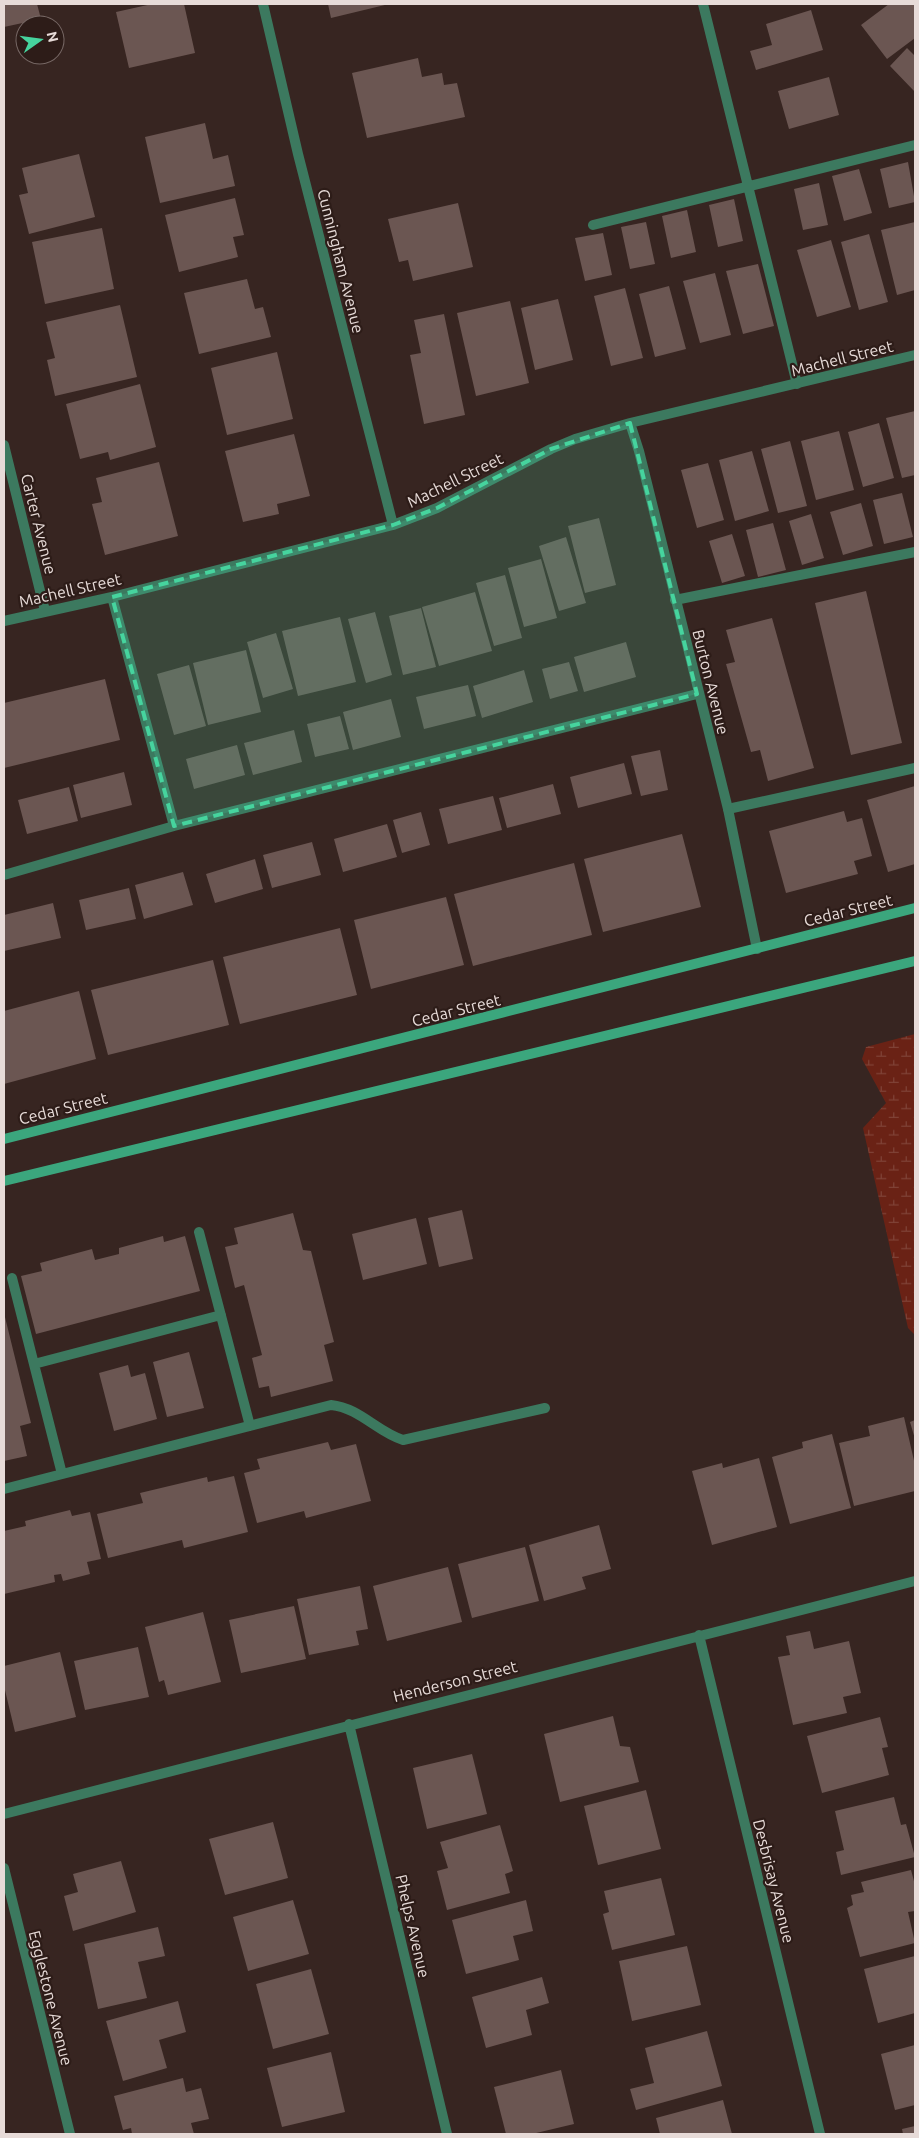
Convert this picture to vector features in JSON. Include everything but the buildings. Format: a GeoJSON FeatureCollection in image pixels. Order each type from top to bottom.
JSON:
{"type":"FeatureCollection","features":[{"type":"Feature","properties":{"kind":"main road","name":"Cedar Street"},"geometry":{"type":"LineString","coordinates":[[4,1138],[915,908]]}},
{"type":"Feature","properties":{"kind":"main road"},"geometry":{"type":"LineString","coordinates":[[4,1181],[915,961]]}},
{"type":"Feature","properties":{"kind":"street","name":"Cunningham Avenue"},"geometry":{"type":"LineString","coordinates":[[262,4],[298,154],[393,525]]}},
{"type":"Feature","properties":{"kind":"street"},"geometry":{"type":"LineString","coordinates":[[704,4],[797,384]]}},
{"type":"Feature","properties":{"kind":"street"},"geometry":{"type":"LineString","coordinates":[[593,226],[915,145]]}},
{"type":"Feature","properties":{"kind":"street","name":"Machell Street"},"geometry":{"type":"LineString","coordinates":[[4,621],[112,596],[393,525],[437,508],[550,449],[630,423],[915,355]]}},
{"type":"Feature","properties":{"kind":"street","name":"Burton Avenue"},"geometry":{"type":"LineString","coordinates":[[630,423],[676,600],[697,694],[728,809],[757,949]]}},
{"type":"Feature","properties":{"kind":"street","name":"Carter Avenue"},"geometry":{"type":"LineString","coordinates":[[4,445],[45,610]]}},
{"type":"Feature","properties":{"kind":"street"},"geometry":{"type":"LineString","coordinates":[[676,600],[915,552]]}},
{"type":"Feature","properties":{"kind":"street"},"geometry":{"type":"LineString","coordinates":[[112,596],[174,826]]}},
{"type":"Feature","properties":{"kind":"street"},"geometry":{"type":"LineString","coordinates":[[4,875],[174,826],[697,694]]}},
{"type":"Feature","properties":{"kind":"street"},"geometry":{"type":"LineString","coordinates":[[728,809],[915,768]]}},
{"type":"Feature","properties":{"kind":"street"},"geometry":{"type":"LineString","coordinates":[[199,1232],[250,1426]]}},
{"type":"Feature","properties":{"kind":"street"},"geometry":{"type":"LineString","coordinates":[[12,1278],[62,1474]]}},
{"type":"Feature","properties":{"kind":"street"},"geometry":{"type":"LineString","coordinates":[[34,1364],[221,1315]]}},
{"type":"Feature","properties":{"kind":"street"},"geometry":{"type":"LineString","coordinates":[[4,1489],[331,1405],[344,1407],[355,1412],[391,1436],[403,1440],[545,1408]]}},
{"type":"Feature","properties":{"kind":"street","name":"Henderson Street"},"geometry":{"type":"LineString","coordinates":[[4,1814],[349,1724],[915,1581]]}},
{"type":"Feature","properties":{"kind":"street","name":"Desbrisay Avenue"},"geometry":{"type":"LineString","coordinates":[[699,1635],[820,2134]]}},
{"type":"Feature","properties":{"kind":"street","name":"Phelps Avenue"},"geometry":{"type":"LineString","coordinates":[[349,1724],[447,2134]]}},
{"type":"Feature","properties":{"kind":"street","name":"Egglestone Avenue"},"geometry":{"type":"LineString","coordinates":[[4,1868],[70,2134]]}},
{"type":"Feature","properties":{"kind":"highlighted area"},"geometry":{"type":"Polygon","coordinates":[[[630,423],[697,694],[174,826],[112,597],[393,525],[437,508],[551,449],[630,423]]]}},
{"type":"Feature","properties":{"kind":"green space"},"geometry":{"type":"Polygon","coordinates":[[[915,1034],[915,1335],[908,1328],[863,1128],[886,1103],[862,1059],[866,1047],[915,1034]]]}}]}
